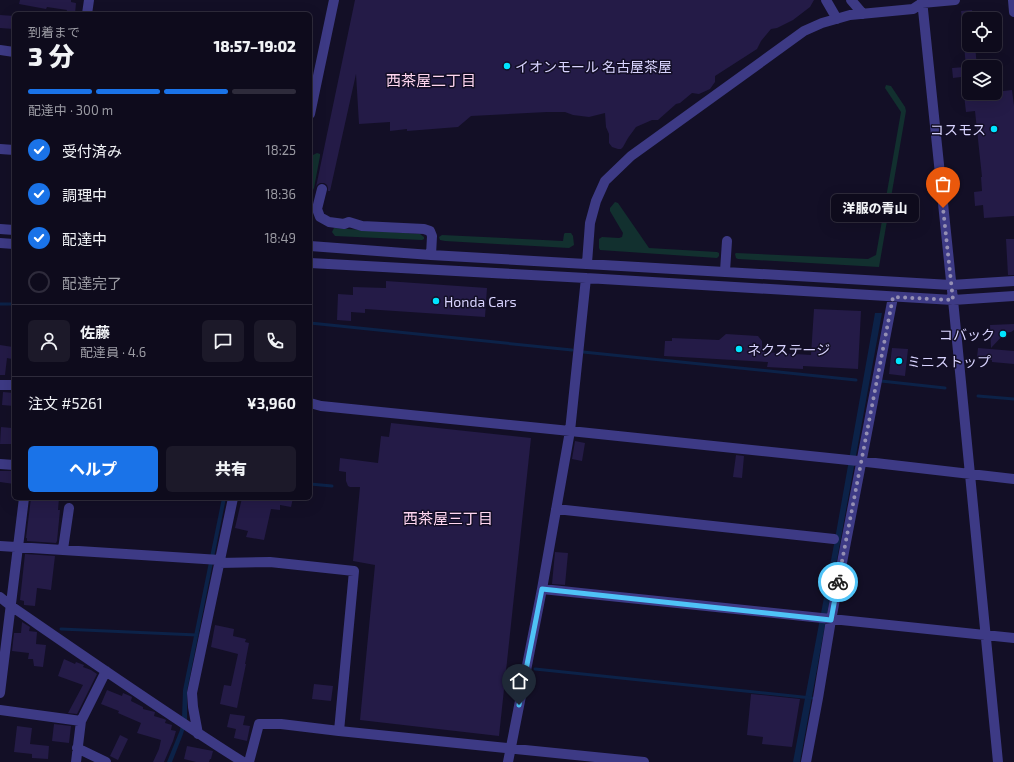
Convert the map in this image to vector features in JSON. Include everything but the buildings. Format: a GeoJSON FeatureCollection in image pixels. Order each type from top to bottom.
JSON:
{"type":"FeatureCollection","features":[{"type":"Feature","properties":{"kind":"street"},"geometry":{"type":"LineString","coordinates":[[87,12],[89,0]]}},
{"type":"Feature","properties":{"kind":"street"},"geometry":{"type":"LineString","coordinates":[[312,104],[334,0]]}},
{"type":"Feature","properties":{"kind":"street"},"geometry":{"type":"LineString","coordinates":[[826,0],[837,19]]}},
{"type":"Feature","properties":{"kind":"street"},"geometry":{"type":"LineString","coordinates":[[851,0],[863,14]]}},
{"type":"Feature","properties":{"kind":"street"},"geometry":{"type":"LineString","coordinates":[[587,263],[590,223],[596,201],[605,181],[631,156],[804,31],[822,23],[850,15],[913,9],[922,2],[955,0]]}},
{"type":"Feature","properties":{"kind":"street"},"geometry":{"type":"LineString","coordinates":[[1013,0],[1014,12]]}},
{"type":"Feature","properties":{"kind":"street"},"geometry":{"type":"LineString","coordinates":[[922,2],[998,762]]}},
{"type":"Feature","properties":{"kind":"street"},"geometry":{"type":"LineString","coordinates":[[0,50],[12,52]]}},
{"type":"Feature","properties":{"kind":"street"},"geometry":{"type":"LineString","coordinates":[[0,149],[12,150]]}},
{"type":"Feature","properties":{"kind":"street"},"geometry":{"type":"LineString","coordinates":[[322,189],[317,209],[320,217],[329,222],[344,224],[349,222],[362,226],[424,229],[430,231],[432,236],[431,255]]}},
{"type":"Feature","properties":{"kind":"street"},"geometry":{"type":"LineString","coordinates":[[0,229],[12,230]]}},
{"type":"Feature","properties":{"kind":"street"},"geometry":{"type":"LineString","coordinates":[[725,271],[727,241]]}},
{"type":"Feature","properties":{"kind":"street"},"geometry":{"type":"LineString","coordinates":[[0,243],[12,244]]}},
{"type":"Feature","properties":{"kind":"street"},"geometry":{"type":"LineString","coordinates":[[312,246],[431,255],[951,285],[1014,281]]}},
{"type":"Feature","properties":{"kind":"street"},"geometry":{"type":"LineString","coordinates":[[312,263],[953,300],[1014,296]]}},
{"type":"Feature","properties":{"kind":"street"},"geometry":{"type":"LineString","coordinates":[[508,762],[542,589],[570,431],[586,278]]}},
{"type":"Feature","properties":{"kind":"street"},"geometry":{"type":"LineString","coordinates":[[806,762],[859,461],[893,297]]}},
{"type":"Feature","properties":{"kind":"street"},"geometry":{"type":"LineString","coordinates":[[0,385],[12,385]]}},
{"type":"Feature","properties":{"kind":"street"},"geometry":{"type":"LineString","coordinates":[[312,404],[321,406],[859,461],[1014,479]]}},
{"type":"Feature","properties":{"kind":"street"},"geometry":{"type":"LineString","coordinates":[[0,464],[12,465]]}},
{"type":"Feature","properties":{"kind":"street"},"geometry":{"type":"LineString","coordinates":[[0,693],[4,626],[11,606],[24,500]]}},
{"type":"Feature","properties":{"kind":"street"},"geometry":{"type":"LineString","coordinates":[[198,734],[192,693],[216,560],[232,500]]}},
{"type":"Feature","properties":{"kind":"street"},"geometry":{"type":"LineString","coordinates":[[63,549],[69,508]]}},
{"type":"Feature","properties":{"kind":"street"},"geometry":{"type":"LineString","coordinates":[[556,509],[834,539]]}},
{"type":"Feature","properties":{"kind":"street"},"geometry":{"type":"LineString","coordinates":[[0,546],[270,562],[354,571],[339,731]]}},
{"type":"Feature","properties":{"kind":"street"},"geometry":{"type":"LineString","coordinates":[[542,589],[1014,638]]}},
{"type":"Feature","properties":{"kind":"street"},"geometry":{"type":"LineString","coordinates":[[0,597],[106,672],[198,734],[243,762]]}},
{"type":"Feature","properties":{"kind":"street"},"geometry":{"type":"LineString","coordinates":[[76,762],[81,721],[106,672]]}},
{"type":"Feature","properties":{"kind":"street"},"geometry":{"type":"LineString","coordinates":[[0,710],[81,721]]}},
{"type":"Feature","properties":{"kind":"street"},"geometry":{"type":"LineString","coordinates":[[250,762],[259,724],[281,724],[644,762]]}},
{"type":"Feature","properties":{"kind":"street"},"geometry":{"type":"LineString","coordinates":[[77,748],[106,762]]}},
{"type":"Feature","properties":{"kind":"green space"},"geometry":{"type":"Polygon","coordinates":[[[886,85],[891,86],[905,107],[906,111],[879,267],[736,258],[736,253],[868,259],[876,255],[901,112],[885,88],[886,85]]]}},
{"type":"Feature","properties":{"kind":"green space"},"geometry":{"type":"Polygon","coordinates":[[[317,153],[320,154],[314,188],[312,190],[312,161],[313,155],[317,153]]]}},
{"type":"Feature","properties":{"kind":"green space"},"geometry":{"type":"Polygon","coordinates":[[[615,202],[618,203],[649,248],[717,252],[719,253],[719,256],[717,258],[600,250],[599,239],[602,237],[622,237],[623,233],[610,211],[610,208],[615,202]]]}},
{"type":"Feature","properties":{"kind":"green space"},"geometry":{"type":"Polygon","coordinates":[[[334,228],[420,234],[424,237],[424,239],[335,236],[332,232],[334,228]]]}},
{"type":"Feature","properties":{"kind":"green space"},"geometry":{"type":"Polygon","coordinates":[[[565,233],[571,233],[573,236],[574,245],[569,248],[445,241],[440,240],[439,237],[442,235],[563,241],[565,233]]]}},
{"type":"Feature","properties":{"kind":"water"},"geometry":{"type":"Polygon","coordinates":[[[875,313],[882,313],[800,762],[793,762],[835,539],[875,313]]]}},
{"type":"Feature","properties":{"kind":"water"},"geometry":{"type":"Polygon","coordinates":[[[222,500],[226,500],[187,691],[187,720],[172,762],[167,762],[180,730],[183,690],[222,500]]]}},
{"type":"Feature","properties":{"kind":"waterway"},"geometry":{"type":"LineString","coordinates":[[0,304],[12,304]]}},
{"type":"Feature","properties":{"kind":"waterway"},"geometry":{"type":"LineString","coordinates":[[312,323],[572,350]]}},
{"type":"Feature","properties":{"kind":"waterway"},"geometry":{"type":"LineString","coordinates":[[583,352],[856,380]]}},
{"type":"Feature","properties":{"kind":"waterway"},"geometry":{"type":"LineString","coordinates":[[881,381],[945,388]]}},
{"type":"Feature","properties":{"kind":"waterway"},"geometry":{"type":"LineString","coordinates":[[978,396],[1014,399]]}},
{"type":"Feature","properties":{"kind":"waterway"},"geometry":{"type":"LineString","coordinates":[[312,484],[332,486]]}},
{"type":"Feature","properties":{"kind":"waterway"},"geometry":{"type":"LineString","coordinates":[[61,629],[197,635]]}},
{"type":"Feature","properties":{"kind":"waterway"},"geometry":{"type":"LineString","coordinates":[[535,669],[812,698]]}},
{"type":"Feature","properties":{"kind":"way so far"},"geometry":{"type":"LineString","coordinates":[[838,582],[893,297],[953,300],[943,208]]}},
{"type":"Feature","properties":{"kind":"place","name":"イオンモール 名古屋茶屋"},"geometry":{"type":"Point","coordinates":[507,66]}},
{"type":"Feature","properties":{"kind":"place","name":"コスモス"},"geometry":{"type":"Point","coordinates":[994,129]}},
{"type":"Feature","properties":{"kind":"place","name":"洋服の青山"},"geometry":{"type":"Point","coordinates":[943,208]}},
{"type":"Feature","properties":{"kind":"place","name":"Honda Cars"},"geometry":{"type":"Point","coordinates":[436,301]}},
{"type":"Feature","properties":{"kind":"place","name":"コバック"},"geometry":{"type":"Point","coordinates":[1003,334]}},
{"type":"Feature","properties":{"kind":"place","name":"ネクステージ"},"geometry":{"type":"Point","coordinates":[739,349]}},
{"type":"Feature","properties":{"kind":"place","name":"ミニストップ"},"geometry":{"type":"Point","coordinates":[899,361]}},
{"type":"Feature","properties":{"kind":"district","name":"西茶屋二丁目"},"geometry":{"type":"Point","coordinates":[431,80]}},
{"type":"Feature","properties":{"kind":"district","name":"西茶屋三丁目"},"geometry":{"type":"Point","coordinates":[448,518]}},
{"type":"Feature","properties":{"kind":"route"},"geometry":{"type":"LineString","coordinates":[[519,705],[542,589],[831,620],[838,582]]}}]}
